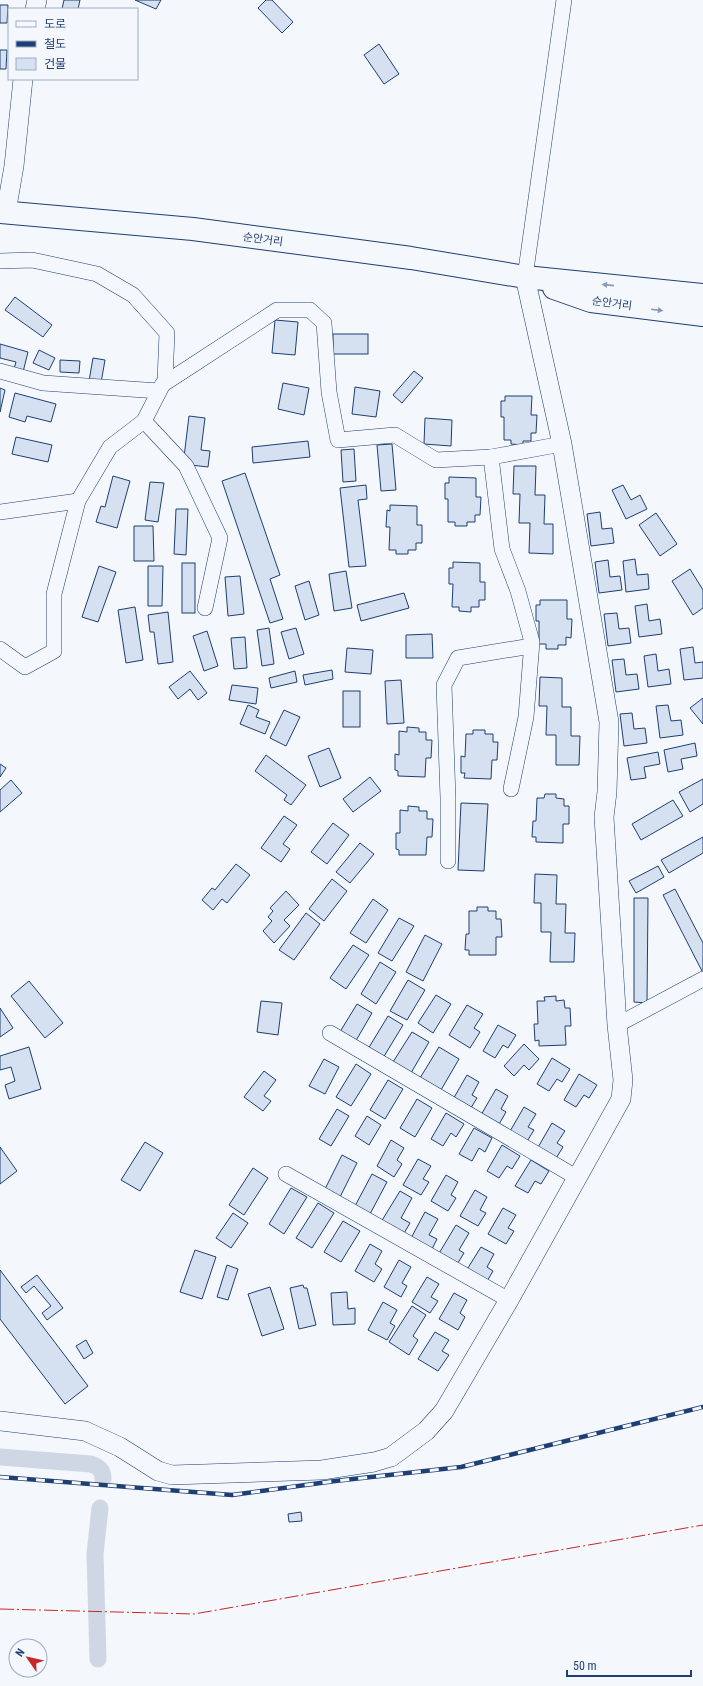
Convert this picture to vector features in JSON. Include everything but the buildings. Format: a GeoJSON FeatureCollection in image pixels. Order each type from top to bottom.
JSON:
{"type":"FeatureCollection","features":[{"type":"Feature","properties":{"kind":"main road","name":"순안거리"},"geometry":{"type":"LineString","coordinates":[[3,212],[193,229],[411,258],[525,277],[703,295]]}},
{"type":"Feature","properties":{"kind":"main road","name":"순안거리"},"geometry":{"type":"LineString","coordinates":[[525,277],[591,301],[703,315]]}},
{"type":"Feature","properties":{"kind":"street"},"geometry":{"type":"LineString","coordinates":[[0,1421],[85,1430],[114,1444],[158,1471],[172,1475],[322,1470],[374,1462],[391,1457],[426,1431],[444,1411],[509,1300],[576,1177],[621,1099],[623,1080],[617,1025],[604,817],[607,792],[609,722],[562,444],[525,277],[564,0]]}},
{"type":"Feature","properties":{"kind":"street"},"geometry":{"type":"LineString","coordinates":[[3,212],[14,166],[23,80]]}},
{"type":"Feature","properties":{"kind":"street"},"geometry":{"type":"LineString","coordinates":[[0,261],[32,260],[97,274],[133,295],[167,333],[165,380],[144,421],[110,447],[78,502],[54,594],[54,651],[25,667],[0,649]]}},
{"type":"Feature","properties":{"kind":"street"},"geometry":{"type":"LineString","coordinates":[[0,371],[43,383],[161,388],[277,310],[310,310],[324,323],[330,392],[338,440],[395,435],[436,460],[491,457],[562,444]]}},
{"type":"Feature","properties":{"kind":"street"},"geometry":{"type":"LineString","coordinates":[[144,421],[186,466],[220,538],[205,608]]}},
{"type":"Feature","properties":{"kind":"street"},"geometry":{"type":"LineString","coordinates":[[491,457],[502,549],[518,591],[532,642],[526,717],[511,789]]}},
{"type":"Feature","properties":{"kind":"street"},"geometry":{"type":"LineString","coordinates":[[0,512],[78,502]]}},
{"type":"Feature","properties":{"kind":"street"},"geometry":{"type":"LineString","coordinates":[[448,861],[448,798],[444,685],[458,658],[531,646]]}},
{"type":"Feature","properties":{"kind":"street"},"geometry":{"type":"LineString","coordinates":[[617,1025],[703,979]]}},
{"type":"Feature","properties":{"kind":"street"},"geometry":{"type":"LineString","coordinates":[[330,1034],[576,1177]]}},
{"type":"Feature","properties":{"kind":"street"},"geometry":{"type":"LineString","coordinates":[[286,1174],[509,1300]]}},
{"type":"Feature","properties":{"kind":"waterway"},"geometry":{"type":"LineString","coordinates":[[0,1457],[91,1464],[100,1469],[103,1479]]}},
{"type":"Feature","properties":{"kind":"waterway"},"geometry":{"type":"LineString","coordinates":[[98,1659],[95,1554],[100,1508]]}},
{"type":"Feature","properties":{"kind":"railway"},"geometry":{"type":"LineString","coordinates":[[0,1477],[232,1495],[335,1481],[461,1467],[703,1407]]}},
{"type":"Feature","properties":{"kind":"power"},"geometry":{"type":"LineString","coordinates":[[0,1609],[194,1614],[703,1525]]}}]}
